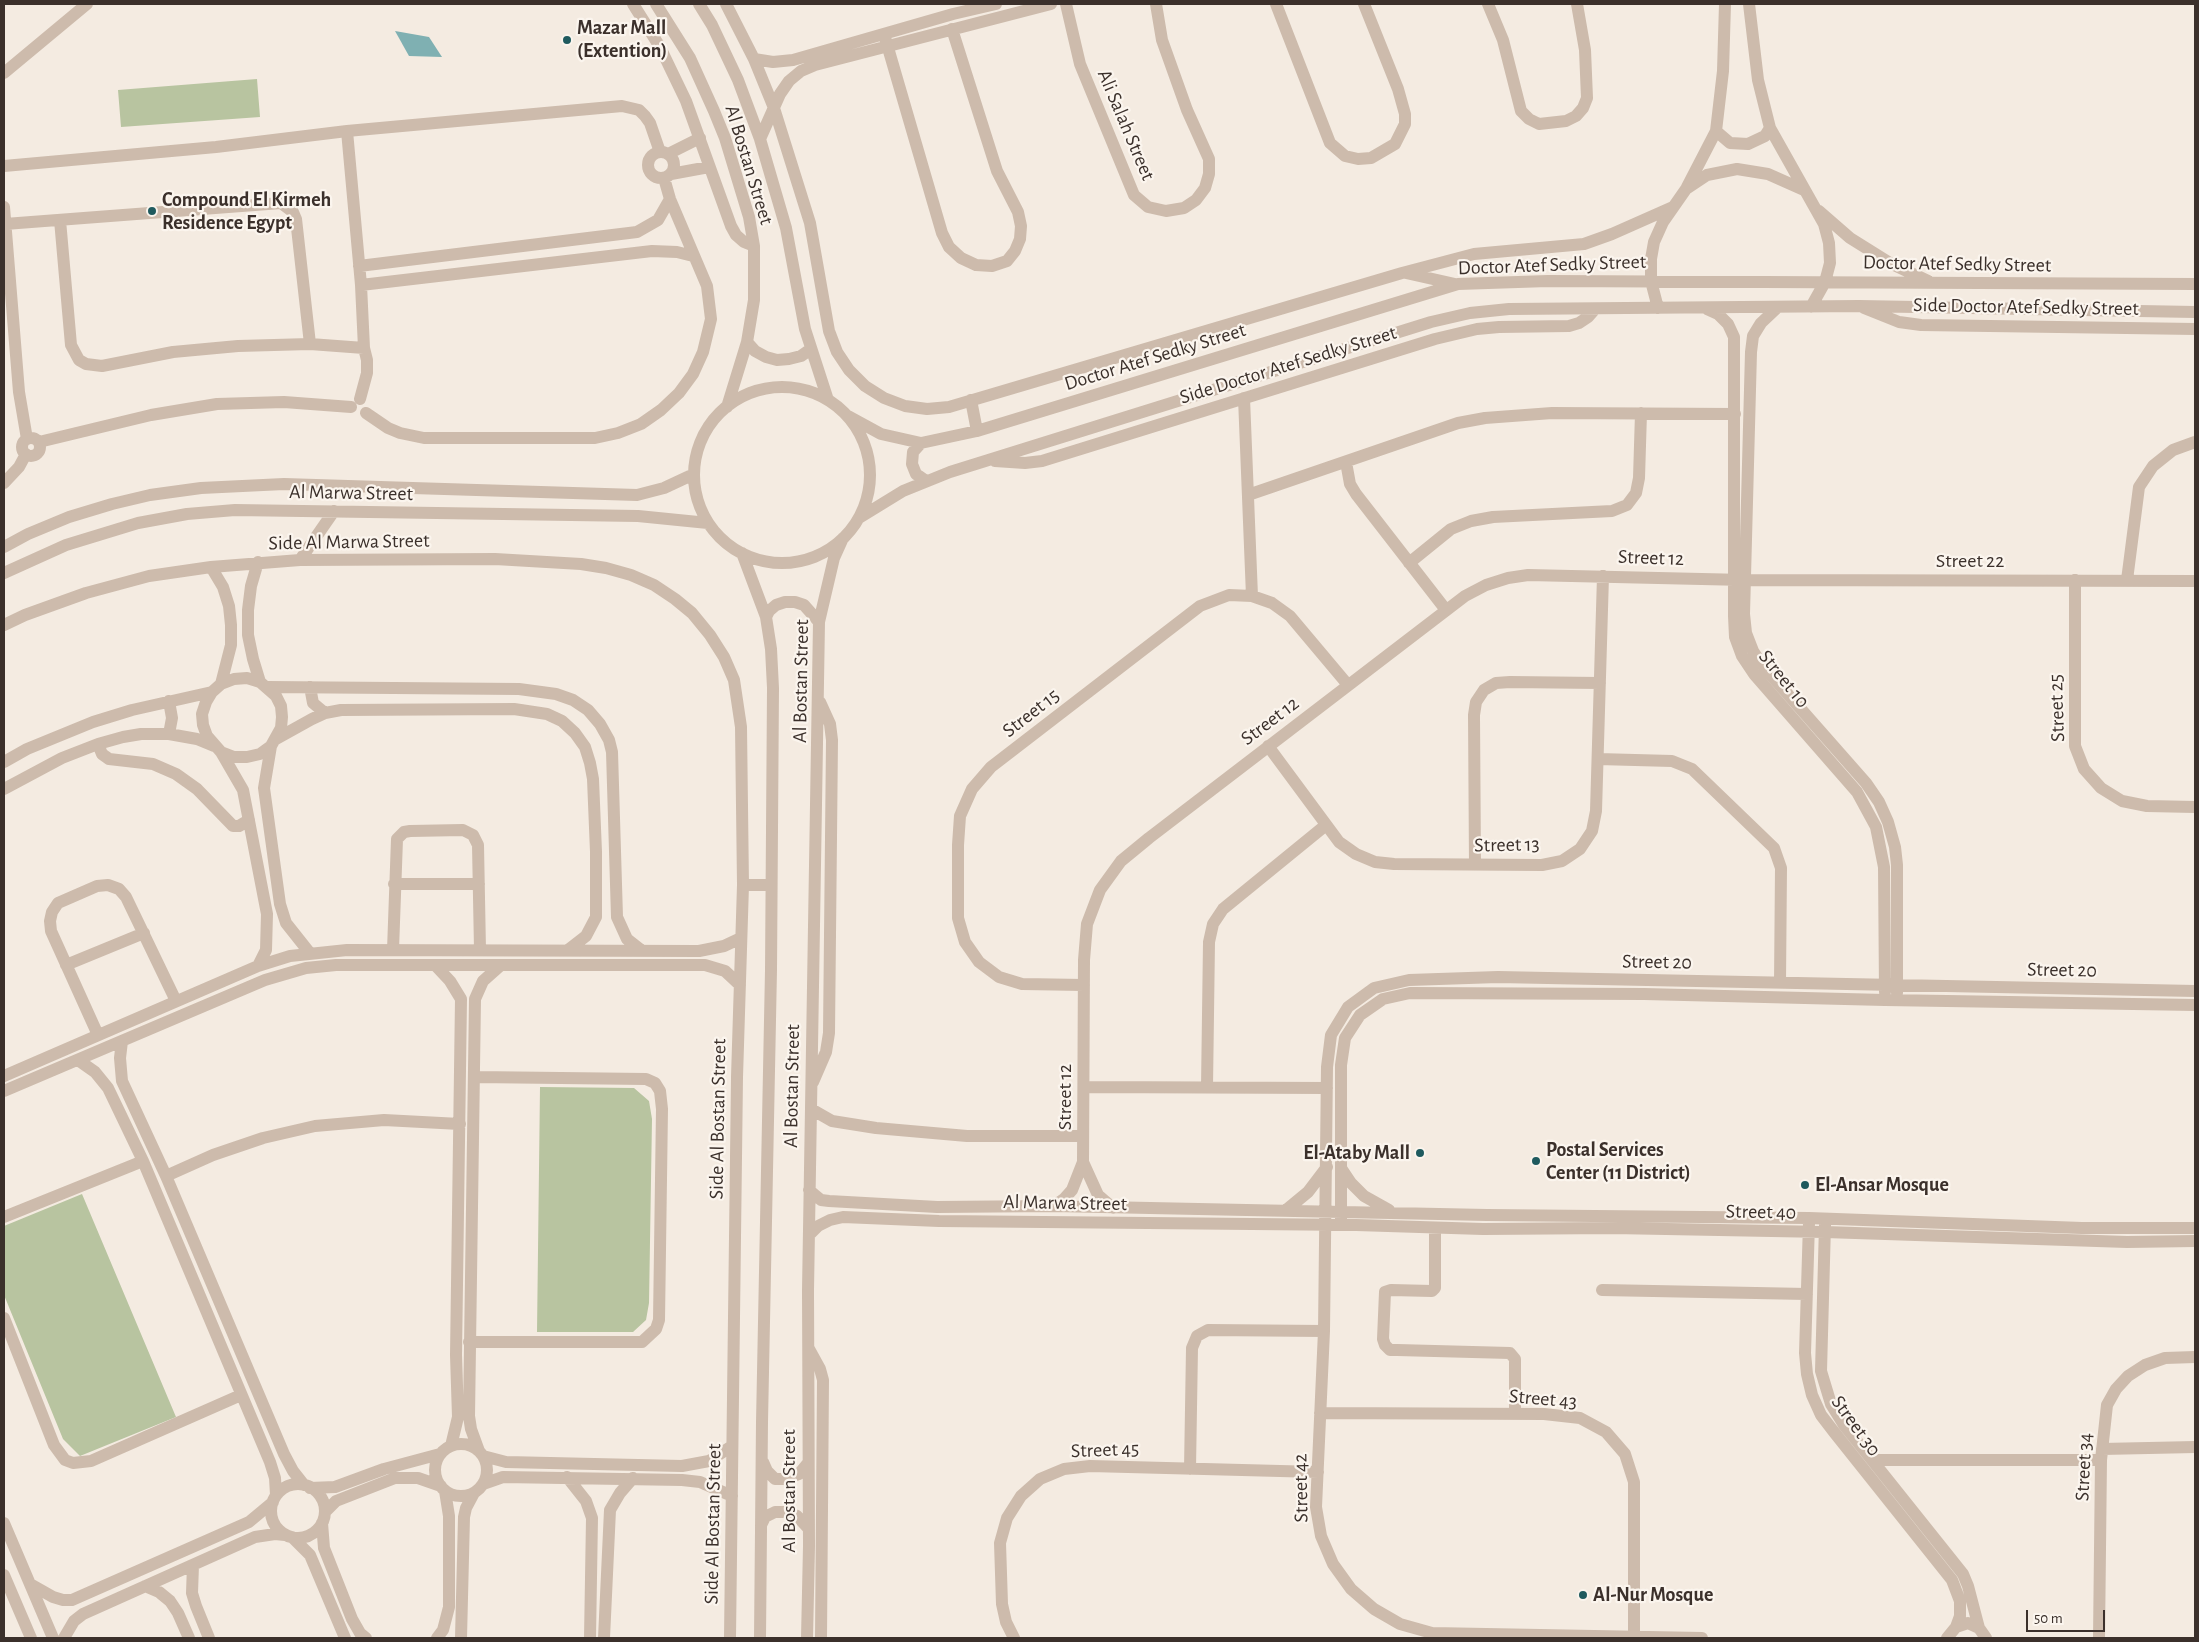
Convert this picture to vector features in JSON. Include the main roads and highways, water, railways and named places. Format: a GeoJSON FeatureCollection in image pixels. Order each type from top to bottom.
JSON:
{"type":"FeatureCollection","features":[{"type":"Feature","properties":{"kind":"water"},"geometry":{"type":"Polygon","coordinates":[[[395,31],[429,37],[442,57],[409,56],[395,31]]]}},
{"type":"Feature","properties":{"kind":"place","name":"Mazar Mall (Extention)"},"geometry":{"type":"Point","coordinates":[567,40]}},
{"type":"Feature","properties":{"kind":"place","name":"Compound El Kirmeh Residence Egypt"},"geometry":{"type":"Point","coordinates":[152,211]}},
{"type":"Feature","properties":{"kind":"place","name":"El-Ataby Mall"},"geometry":{"type":"Point","coordinates":[1420,1153]}},
{"type":"Feature","properties":{"kind":"place","name":"Postal Services Center (11 District)"},"geometry":{"type":"Point","coordinates":[1536,1161]}},
{"type":"Feature","properties":{"kind":"place","name":"El-Ansar Mosque"},"geometry":{"type":"Point","coordinates":[1805,1185]}},
{"type":"Feature","properties":{"kind":"place","name":"Al-Nur Mosque"},"geometry":{"type":"Point","coordinates":[1583,1595]}}]}
